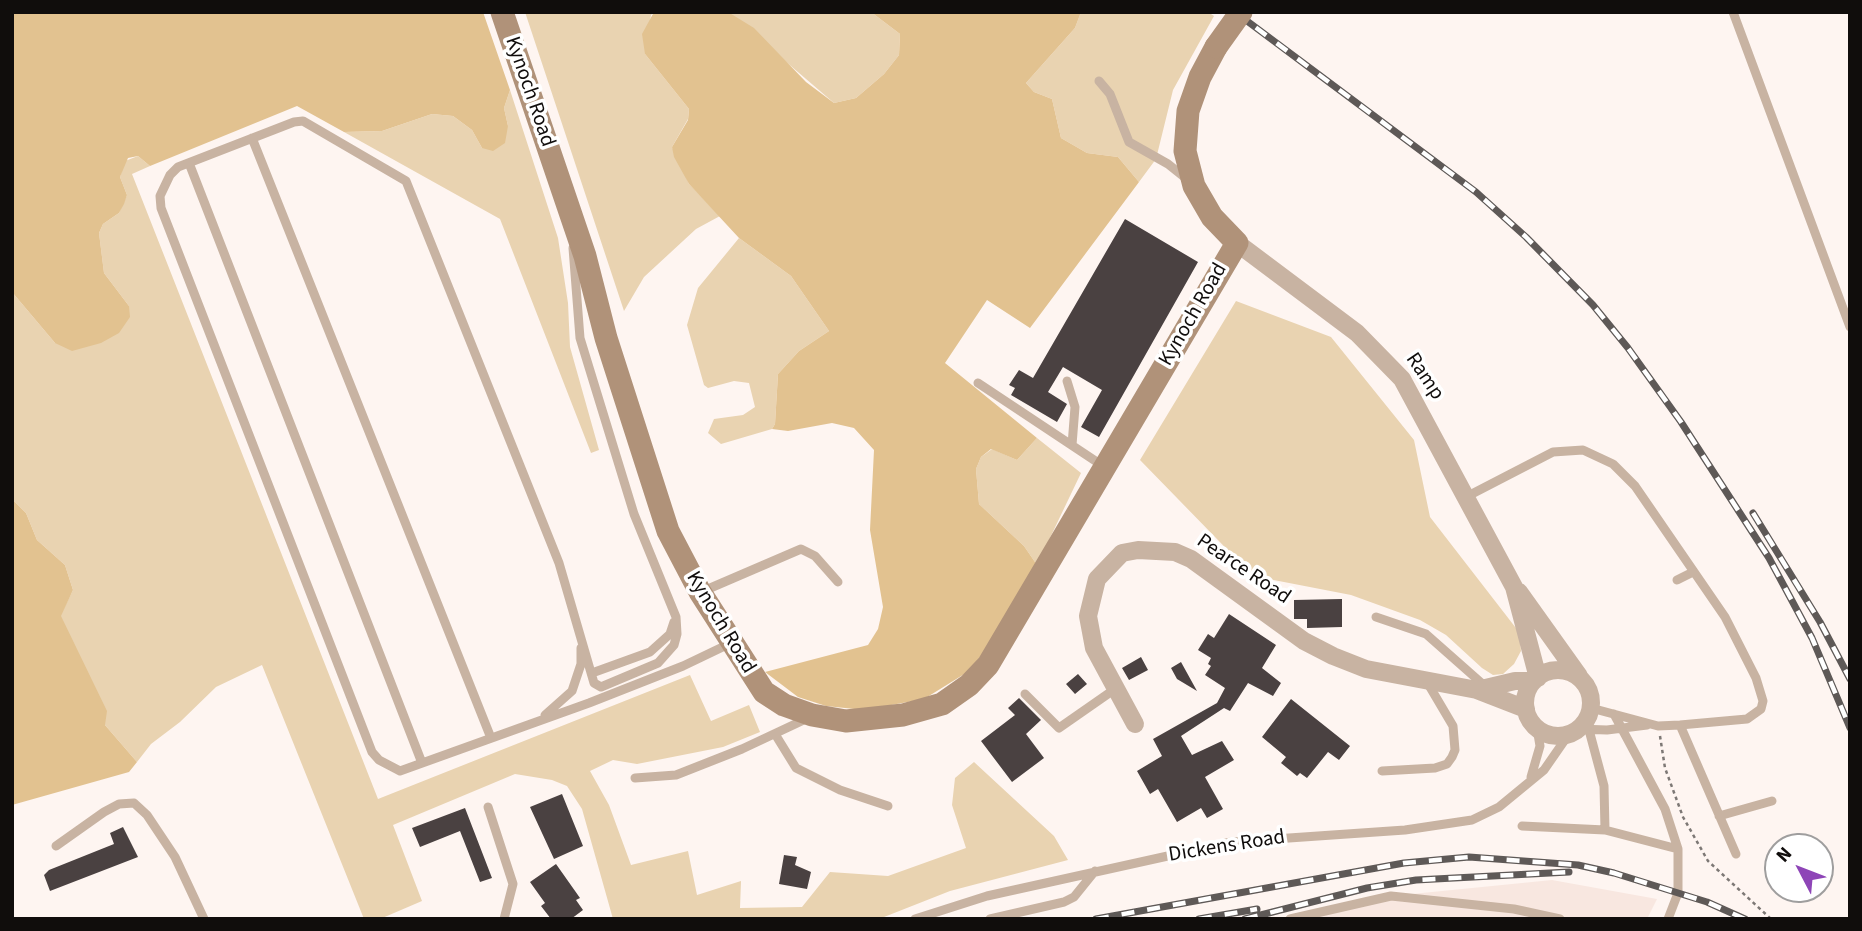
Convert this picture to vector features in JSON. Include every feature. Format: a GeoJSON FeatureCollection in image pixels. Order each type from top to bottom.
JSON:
{"type":"FeatureCollection","features":[{"type":"Feature","properties":{"kind":"street","name":"Kynoch Road"},"geometry":{"type":"LineString","coordinates":[[502,12],[575,228],[668,531],[700,593],[764,692],[784,705],[812,715],[846,721],[903,715],[942,704],[969,685],[1003,643],[1237,243]]}},
{"type":"Feature","properties":{"kind":"street"},"geometry":{"type":"LineString","coordinates":[[1237,243],[1212,217],[1194,186],[1185,151],[1188,111],[1200,77],[1216,47],[1241,12]]}},
{"type":"Feature","properties":{"kind":"street","name":"Ramp"},"geometry":{"type":"LineString","coordinates":[[1237,243],[1357,333],[1402,379],[1514,587],[1536,679]]}},
{"type":"Feature","properties":{"kind":"street","name":"Pearce Road"},"geometry":{"type":"LineString","coordinates":[[1135,724],[1094,649],[1088,616],[1097,579],[1122,553],[1138,550],[1175,552],[1191,559],[1304,641],[1333,656],[1366,669],[1481,688],[1526,709]]}},
{"type":"Feature","properties":{"kind":"street","name":"Ramp"},"geometry":{"type":"LineString","coordinates":[[1514,587],[1526,598],[1578,676]]}},
{"type":"Feature","properties":{"kind":"street"},"geometry":{"type":"LineString","coordinates":[[1556,670],[1578,676],[1587,686],[1591,708],[1579,731],[1547,734],[1537,728],[1526,709],[1528,690],[1536,679],[1556,670]]}},
{"type":"Feature","properties":{"kind":"street","name":"Pearce Road"},"geometry":{"type":"LineString","coordinates":[[1481,688],[1536,679]]}},
{"type":"Feature","properties":{"kind":"lane"},"geometry":{"type":"LineString","coordinates":[[1733,12],[1850,327]]}},
{"type":"Feature","properties":{"kind":"lane"},"geometry":{"type":"LineString","coordinates":[[1099,82],[1110,94],[1129,142],[1168,164],[1194,186]]}},
{"type":"Feature","properties":{"kind":"lane"},"geometry":{"type":"LineString","coordinates":[[575,228],[573,260],[580,338],[634,514],[676,617],[677,634],[674,645],[658,663],[601,687],[594,683],[559,563],[411,189],[398,174],[303,121],[294,122],[178,167],[163,186],[160,208],[372,752],[389,767],[400,771],[683,666],[731,643]]}},
{"type":"Feature","properties":{"kind":"lane"},"geometry":{"type":"LineString","coordinates":[[252,138],[491,738]]}},
{"type":"Feature","properties":{"kind":"lane"},"geometry":{"type":"LineString","coordinates":[[189,163],[422,763]]}},
{"type":"Feature","properties":{"kind":"lane"},"geometry":{"type":"LineString","coordinates":[[1067,381],[1075,407],[1072,445]]}},
{"type":"Feature","properties":{"kind":"lane"},"geometry":{"type":"LineString","coordinates":[[978,383],[1105,467]]}},
{"type":"Feature","properties":{"kind":"lane"},"geometry":{"type":"LineString","coordinates":[[1464,498],[1553,453],[1583,450],[1613,464],[1628,479],[1741,647],[1763,701],[1761,709],[1747,719],[1579,731],[1604,786],[1605,830]]}},
{"type":"Feature","properties":{"kind":"lane"},"geometry":{"type":"LineString","coordinates":[[700,593],[801,549],[815,556],[838,582]]}},
{"type":"Feature","properties":{"kind":"lane"},"geometry":{"type":"LineString","coordinates":[[1677,580],[1693,572]]}},
{"type":"Feature","properties":{"kind":"lane"},"geometry":{"type":"LineString","coordinates":[[592,673],[650,652],[670,634],[676,617]]}},
{"type":"Feature","properties":{"kind":"lane"},"geometry":{"type":"LineString","coordinates":[[1376,617],[1426,634],[1481,688]]}},
{"type":"Feature","properties":{"kind":"lane"},"geometry":{"type":"LineString","coordinates":[[535,722],[572,691],[581,664],[582,639]]}},
{"type":"Feature","properties":{"kind":"lane"},"geometry":{"type":"LineString","coordinates":[[1382,771],[1435,768],[1447,764],[1452,757],[1455,750],[1453,726],[1426,681]]}},
{"type":"Feature","properties":{"kind":"lane"},"geometry":{"type":"LineString","coordinates":[[1025,694],[1059,728],[1115,689]]}},
{"type":"Feature","properties":{"kind":"lane"},"geometry":{"type":"LineString","coordinates":[[1591,708],[1655,725]]}},
{"type":"Feature","properties":{"kind":"lane"},"geometry":{"type":"LineString","coordinates":[[1614,714],[1665,809],[1678,849],[1678,893],[1668,919]]}},
{"type":"Feature","properties":{"kind":"lane"},"geometry":{"type":"LineString","coordinates":[[635,778],[676,775],[775,734],[812,715]]}},
{"type":"Feature","properties":{"kind":"lane"},"geometry":{"type":"LineString","coordinates":[[1680,725],[1736,853]]}},
{"type":"Feature","properties":{"kind":"lane"},"geometry":{"type":"LineString","coordinates":[[1531,777],[1540,746],[1537,728]]}},
{"type":"Feature","properties":{"kind":"lane","name":"Dickens Road"},"geometry":{"type":"LineString","coordinates":[[915,919],[987,896],[1231,842],[1449,826],[1472,820],[1499,807],[1531,777],[1544,769],[1579,731]]}},
{"type":"Feature","properties":{"kind":"lane"},"geometry":{"type":"LineString","coordinates":[[775,734],[796,768],[840,790],[887,806]]}},
{"type":"Feature","properties":{"kind":"lane"},"geometry":{"type":"LineString","coordinates":[[1719,816],[1772,801]]}},
{"type":"Feature","properties":{"kind":"lane"},"geometry":{"type":"LineString","coordinates":[[56,846],[104,812],[119,804],[134,803],[147,815],[175,856],[204,919]]}},
{"type":"Feature","properties":{"kind":"lane"},"geometry":{"type":"LineString","coordinates":[[488,807],[513,884],[504,919]]}},
{"type":"Feature","properties":{"kind":"lane"},"geometry":{"type":"LineString","coordinates":[[1522,826],[1605,830],[1678,849]]}},
{"type":"Feature","properties":{"kind":"lane"},"geometry":{"type":"LineString","coordinates":[[990,919],[1064,902],[1074,897],[1095,872]]}},
{"type":"Feature","properties":{"kind":"lane"},"geometry":{"type":"LineString","coordinates":[[1290,919],[1391,896],[1514,909],[1560,919]]}},
{"type":"Feature","properties":{"kind":"path"},"geometry":{"type":"LineString","coordinates":[[1655,725],[1665,768],[1683,817],[1708,861],[1771,919]]}},
{"type":"Feature","properties":{"kind":"shaded area"},"geometry":{"type":"Polygon","coordinates":[[[12,12],[483,12],[510,90],[504,108],[508,126],[505,143],[493,151],[482,148],[472,130],[453,116],[432,114],[382,131],[344,132],[297,106],[150,166],[138,156],[128,158],[120,177],[127,195],[124,204],[119,213],[103,224],[99,233],[104,273],[129,306],[130,317],[119,333],[101,343],[72,351],[55,343],[12,292],[12,12]]]}},
{"type":"Feature","properties":{"kind":"shaded area"},"geometry":{"type":"Polygon","coordinates":[[[525,12],[654,12],[651,15],[645,54],[689,109],[688,119],[672,147],[689,184],[720,216],[696,229],[644,277],[624,311],[525,12]]]}},
{"type":"Feature","properties":{"kind":"shaded area"},"geometry":{"type":"Polygon","coordinates":[[[654,12],[728,12],[754,28],[806,82],[834,103],[856,98],[884,74],[899,55],[900,34],[871,12],[1081,12],[1075,28],[1026,83],[1034,92],[1052,99],[1061,138],[1087,153],[1118,157],[1139,182],[1030,328],[987,300],[945,363],[1037,438],[1017,460],[991,449],[981,457],[976,469],[979,504],[1024,546],[1037,565],[990,646],[966,673],[924,699],[864,710],[826,706],[798,697],[765,672],[868,645],[878,629],[883,607],[870,530],[874,450],[854,428],[832,423],[788,431],[772,429],[775,424],[778,374],[799,351],[829,331],[791,276],[739,238],[689,184],[674,157],[672,147],[688,120],[689,109],[645,54],[642,34],[654,12]]]}},
{"type":"Feature","properties":{"kind":"shaded area"},"geometry":{"type":"Polygon","coordinates":[[[728,12],[871,12],[900,34],[899,55],[884,74],[856,98],[834,103],[728,12]]]}},
{"type":"Feature","properties":{"kind":"shaded area"},"geometry":{"type":"Polygon","coordinates":[[[1081,12],[1208,12],[1214,16],[1173,90],[1156,159],[1139,182],[1118,157],[1087,153],[1061,138],[1052,99],[1034,92],[1026,83],[1075,28],[1081,12]]]}},
{"type":"Feature","properties":{"kind":"shaded area"},"geometry":{"type":"Polygon","coordinates":[[[510,90],[558,238],[568,303],[570,347],[599,450],[591,453],[500,219],[344,132],[382,131],[432,114],[453,116],[472,130],[482,148],[508,126],[504,108],[510,90]]]}},
{"type":"Feature","properties":{"kind":"shaded area"},"geometry":{"type":"Polygon","coordinates":[[[138,156],[150,166],[132,174],[378,799],[690,675],[711,721],[749,705],[760,732],[723,747],[637,764],[613,760],[590,771],[609,805],[631,865],[688,851],[697,895],[741,881],[740,908],[802,907],[830,872],[888,876],[966,848],[952,805],[955,778],[974,762],[1054,836],[1068,860],[950,891],[879,919],[613,919],[582,809],[567,786],[552,780],[515,774],[393,825],[422,901],[380,919],[364,919],[262,665],[216,687],[180,722],[151,744],[137,762],[105,725],[60,616],[73,590],[65,565],[37,540],[26,513],[12,499],[12,292],[55,343],[129,306],[104,273],[99,233],[103,224],[119,213],[127,195],[120,177],[125,161],[138,156]]]}},
{"type":"Feature","properties":{"kind":"shaded area"},"geometry":{"type":"Polygon","coordinates":[[[739,238],[791,276],[829,331],[799,351],[778,374],[775,424],[772,429],[721,444],[708,433],[714,419],[743,415],[755,407],[749,383],[734,381],[708,388],[704,385],[687,325],[698,288],[739,238]]]}},
{"type":"Feature","properties":{"kind":"shaded area"},"geometry":{"type":"Polygon","coordinates":[[[1236,301],[1331,337],[1414,440],[1430,517],[1519,632],[1521,651],[1514,664],[1503,674],[1493,675],[1482,668],[1446,635],[1420,620],[1351,595],[1253,576],[1140,460],[1236,301]]]}},
{"type":"Feature","properties":{"kind":"shaded area"},"geometry":{"type":"Polygon","coordinates":[[[1037,438],[1081,473],[1037,565],[1024,546],[979,504],[976,469],[981,457],[992,449],[1017,460],[1037,438]]]}},
{"type":"Feature","properties":{"kind":"shaded area"},"geometry":{"type":"Polygon","coordinates":[[[12,499],[26,513],[37,540],[65,565],[73,590],[61,616],[107,711],[105,725],[137,762],[129,772],[12,805],[12,499]]]}},
{"type":"Feature","properties":{"kind":"shaded area"},"geometry":{"type":"Polygon","coordinates":[[[1552,880],[1657,899],[1647,919],[1290,919],[1382,897],[1552,880]]]}},
{"type":"Feature","properties":{"kind":"building"},"geometry":{"type":"Polygon","coordinates":[[[1125,219],[1198,262],[1099,437],[1081,427],[1102,390],[1063,367],[1048,392],[1067,404],[1057,422],[1011,395],[1015,388],[1009,385],[1019,370],[1033,378],[1125,219]]]}},
{"type":"Feature","properties":{"kind":"building"},"geometry":{"type":"Polygon","coordinates":[[[1342,599],[1342,627],[1307,628],[1307,619],[1294,619],[1294,600],[1342,599]]]}},
{"type":"Feature","properties":{"kind":"building"},"geometry":{"type":"Polygon","coordinates":[[[1229,614],[1276,645],[1262,668],[1281,683],[1273,696],[1248,683],[1230,711],[1224,708],[1181,736],[1192,755],[1222,741],[1234,760],[1205,777],[1223,809],[1207,818],[1201,808],[1177,822],[1158,789],[1150,794],[1137,771],[1162,756],[1153,739],[1217,703],[1225,688],[1205,675],[1211,666],[1208,664],[1211,658],[1198,650],[1208,634],[1214,638],[1229,614]]]}},
{"type":"Feature","properties":{"kind":"building"},"geometry":{"type":"Polygon","coordinates":[[[1141,657],[1148,670],[1129,680],[1122,668],[1141,657]]]}},
{"type":"Feature","properties":{"kind":"building"},"geometry":{"type":"Polygon","coordinates":[[[1181,662],[1197,691],[1177,679],[1171,668],[1181,662]]]}},
{"type":"Feature","properties":{"kind":"building"},"geometry":{"type":"Polygon","coordinates":[[[1078,674],[1087,684],[1075,694],[1066,684],[1078,674]]]}},
{"type":"Feature","properties":{"kind":"building"},"geometry":{"type":"Polygon","coordinates":[[[1019,698],[1041,720],[1026,734],[1044,758],[1012,782],[981,741],[1015,715],[1008,708],[1019,698]]]}},
{"type":"Feature","properties":{"kind":"building"},"geometry":{"type":"Polygon","coordinates":[[[1291,699],[1350,746],[1339,760],[1328,752],[1307,778],[1300,773],[1297,776],[1281,763],[1286,757],[1262,737],[1291,699]]]}},
{"type":"Feature","properties":{"kind":"building"},"geometry":{"type":"Polygon","coordinates":[[[562,794],[583,846],[554,859],[530,807],[562,794]]]}},
{"type":"Feature","properties":{"kind":"building"},"geometry":{"type":"Polygon","coordinates":[[[465,808],[492,878],[480,882],[460,831],[420,847],[412,828],[465,808]]]}},
{"type":"Feature","properties":{"kind":"building"},"geometry":{"type":"Polygon","coordinates":[[[123,827],[138,857],[50,891],[44,875],[49,870],[114,844],[110,833],[123,827]]]}},
{"type":"Feature","properties":{"kind":"building"},"geometry":{"type":"Polygon","coordinates":[[[784,855],[797,857],[795,865],[811,872],[807,889],[779,884],[784,855]]]}},
{"type":"Feature","properties":{"kind":"building"},"geometry":{"type":"Polygon","coordinates":[[[556,864],[580,898],[576,900],[583,910],[571,919],[551,919],[541,906],[545,903],[530,882],[556,864]]]}},
{"type":"Feature","properties":{"kind":"railway"},"geometry":{"type":"LineString","coordinates":[[1235,12],[1476,192],[1526,237],[1593,305],[1628,348],[1681,422],[1769,558],[1812,638],[1850,728]]}},
{"type":"Feature","properties":{"kind":"railway"},"geometry":{"type":"LineString","coordinates":[[1753,513],[1820,622],[1850,679]]}},
{"type":"Feature","properties":{"kind":"railway"},"geometry":{"type":"LineString","coordinates":[[1096,919],[1404,863],[1469,857],[1578,865],[1614,873],[1707,902],[1745,919]]}},
{"type":"Feature","properties":{"kind":"railway"},"geometry":{"type":"LineString","coordinates":[[1245,919],[1367,888],[1416,880],[1569,872]]}},
{"type":"Feature","properties":{"kind":"railway"},"geometry":{"type":"LineString","coordinates":[[1199,919],[1257,909]]}}]}
